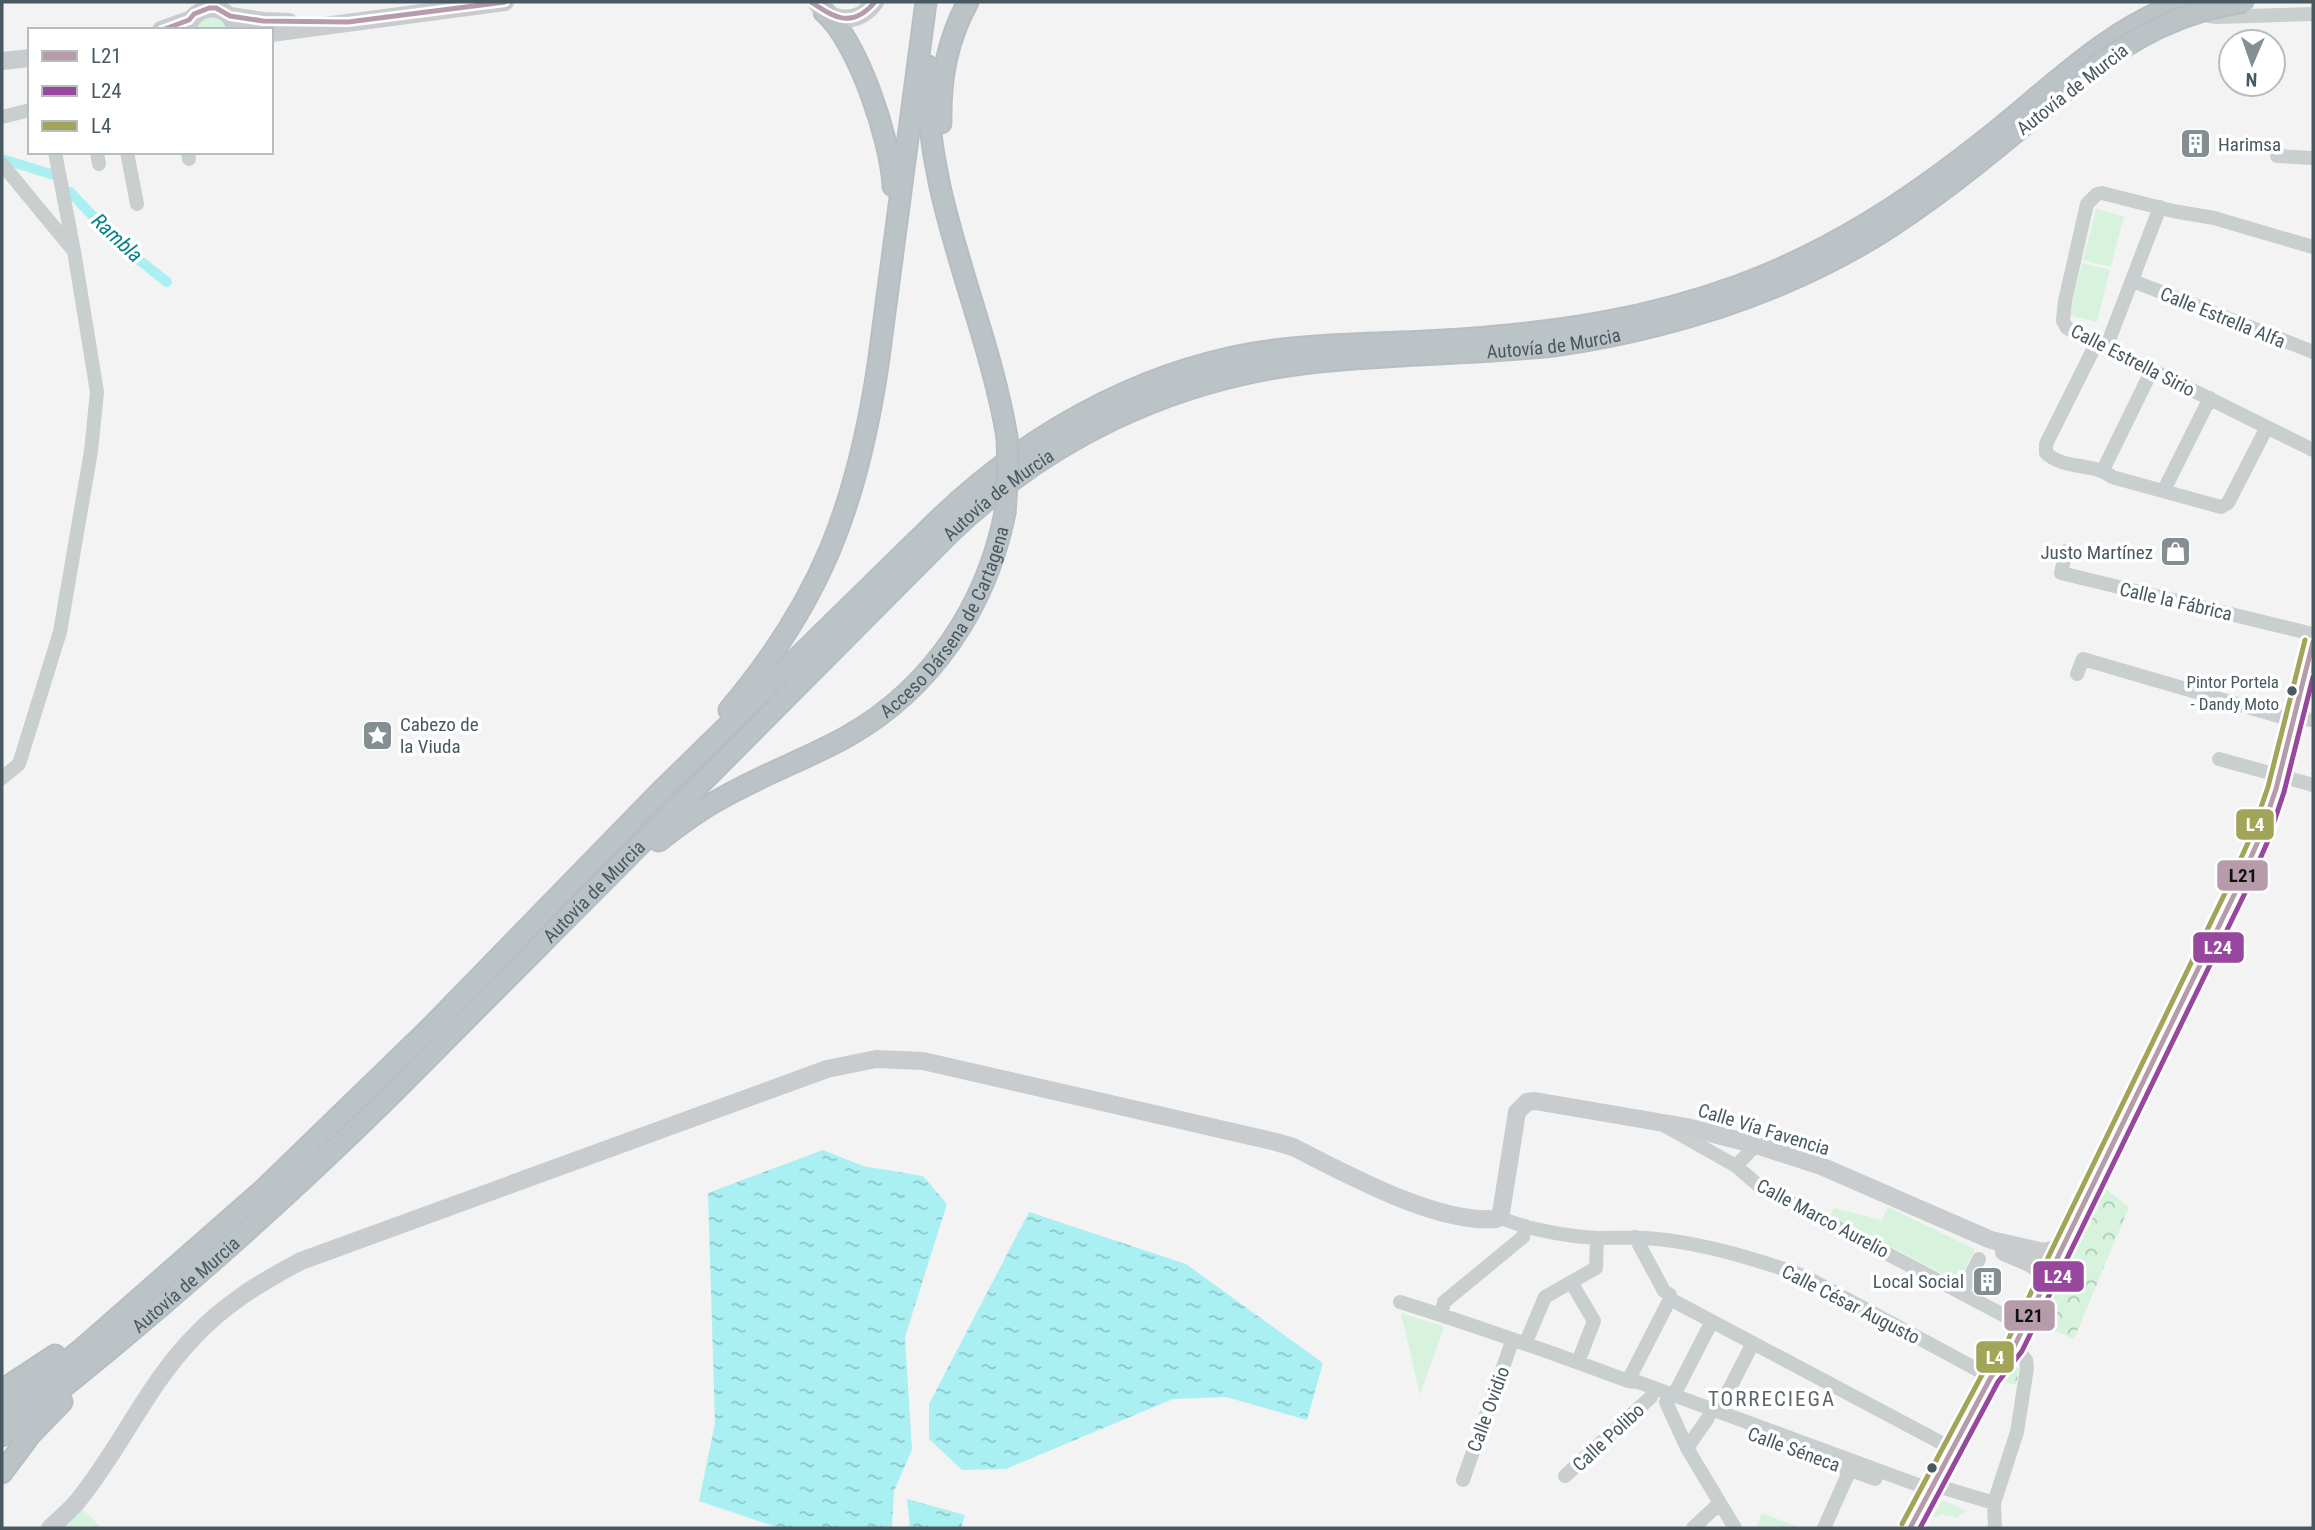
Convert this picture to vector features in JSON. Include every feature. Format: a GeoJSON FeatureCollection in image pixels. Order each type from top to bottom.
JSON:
{"type":"FeatureCollection","features":[{"type":"Feature","properties":{"kind":"highway"},"geometry":{"type":"LineString","coordinates":[[659,793],[665,780],[699,745],[774,653],[807,600],[845,513],[860,460],[874,391],[926,2]]}},
{"type":"Feature","properties":{"kind":"highway","name":"Acceso Dársena de Cartagena"},"geometry":{"type":"LineString","coordinates":[[604,881],[698,812],[742,787],[848,736],[883,713],[911,691],[941,658],[979,595],[1001,536],[1008,469],[1007,437],[1000,400],[943,201],[931,142],[928,74],[935,2]]}},
{"type":"Feature","properties":{"kind":"highway"},"geometry":{"type":"LineString","coordinates":[[968,2],[948,49],[942,88],[941,128],[950,201],[984,343]]}},
{"type":"Feature","properties":{"kind":"highway","name":"Autovía de Murcia"},"geometry":{"type":"LineString","coordinates":[[2,1436],[174,1295],[267,1213],[373,1112],[961,523],[992,495],[1044,457],[1130,411],[1179,391],[1216,380],[1397,349],[1602,324],[1687,302],[1778,269],[1881,217],[1985,140],[2093,51],[2136,23],[2183,2]]}},
{"type":"Feature","properties":{"kind":"highway","name":"Autovía de Murcia"},"geometry":{"type":"LineString","coordinates":[[2,1413],[138,1301],[264,1189],[429,1029],[659,793],[958,501],[1047,434],[1142,386],[1223,360],[1282,349],[1522,348],[1588,341],[1691,316],[1776,285],[1862,244],[1901,220],[1981,161],[2084,75],[2130,42],[2183,16],[2245,2]]}},
{"type":"Feature","properties":{"kind":"highway"},"geometry":{"type":"LineString","coordinates":[[817,5],[836,23],[850,46],[888,146],[892,195],[882,331]]}},
{"type":"Feature","properties":{"kind":"highway"},"geometry":{"type":"LineString","coordinates":[[2,1390],[37,1368],[112,1312],[138,1301]]}},
{"type":"Feature","properties":{"kind":"highway"},"geometry":{"type":"LineString","coordinates":[[2,1473],[31,1434],[69,1395],[82,1372]]}},
{"type":"Feature","properties":{"kind":"main road"},"geometry":{"type":"LineString","coordinates":[[273,33],[505,2]]}},
{"type":"Feature","properties":{"kind":"main road"},"geometry":{"type":"LineString","coordinates":[[817,5],[838,18],[854,18],[867,11],[875,2]]}},
{"type":"Feature","properties":{"kind":"main road"},"geometry":{"type":"LineString","coordinates":[[188,25],[194,14],[209,8],[224,11],[233,23],[348,22]]}},
{"type":"Feature","properties":{"kind":"main road"},"geometry":{"type":"LineString","coordinates":[[2,61],[28,58]]}},
{"type":"Feature","properties":{"kind":"main road"},"geometry":{"type":"LineString","coordinates":[[1910,1528],[1933,1491],[1951,1448],[1991,1377],[2014,1347],[2043,1285],[2045,1261],[2054,1249],[2065,1241],[2247,867],[2280,776],[2313,642]]}},
{"type":"Feature","properties":{"kind":"main road"},"geometry":{"type":"LineString","coordinates":[[50,1528],[76,1503],[191,1339],[219,1312],[260,1283],[301,1261],[827,1069],[876,1059],[923,1061],[1276,1142],[1293,1147],[1421,1206],[1480,1218],[1499,1217]]}},
{"type":"Feature","properties":{"kind":"main road","name":"Calle Vía Favencia"},"geometry":{"type":"LineString","coordinates":[[1499,1217],[1517,1112],[1527,1102],[1535,1101],[1657,1121],[1756,1145],[1821,1166],[1991,1240],[2006,1253],[2045,1261]]}},
{"type":"Feature","properties":{"kind":"street"},"geometry":{"type":"LineString","coordinates":[[2202,2],[2205,12],[2217,17],[2313,14]]}},
{"type":"Feature","properties":{"kind":"street"},"geometry":{"type":"LineString","coordinates":[[2,117],[28,110]]}},
{"type":"Feature","properties":{"kind":"street"},"geometry":{"type":"LineString","coordinates":[[2,778],[19,764],[60,632],[92,451],[97,392],[82,293],[54,154]]}},
{"type":"Feature","properties":{"kind":"street"},"geometry":{"type":"LineString","coordinates":[[127,154],[137,204]]}},
{"type":"Feature","properties":{"kind":"street"},"geometry":{"type":"LineString","coordinates":[[2277,156],[2313,158]]}},
{"type":"Feature","properties":{"kind":"street"},"geometry":{"type":"LineString","coordinates":[[2,164],[74,251]]}},
{"type":"Feature","properties":{"kind":"street","name":"Calle Estrella Sirio"},"geometry":{"type":"LineString","coordinates":[[2160,207],[2102,193],[2097,194],[2087,204],[2064,314],[2069,321],[2152,370],[2313,450]]}},
{"type":"Feature","properties":{"kind":"street"},"geometry":{"type":"LineString","coordinates":[[43,213],[65,198]]}},
{"type":"Feature","properties":{"kind":"street"},"geometry":{"type":"LineString","coordinates":[[2267,427],[2228,503],[2221,507],[2112,477],[2103,470],[2063,462],[2048,456],[2046,444],[2133,281],[2160,207],[2313,254]]}},
{"type":"Feature","properties":{"kind":"street"},"geometry":{"type":"LineString","coordinates":[[2185,214],[2214,218],[2313,247]]}},
{"type":"Feature","properties":{"kind":"street","name":"Calle Estrella Alfa"},"geometry":{"type":"LineString","coordinates":[[2133,281],[2313,352]]}},
{"type":"Feature","properties":{"kind":"street","name":"Calle Estrella Sirio"},"geometry":{"type":"LineString","coordinates":[[2103,341],[2313,443]]}},
{"type":"Feature","properties":{"kind":"street"},"geometry":{"type":"LineString","coordinates":[[2103,470],[2152,370]]}},
{"type":"Feature","properties":{"kind":"street"},"geometry":{"type":"LineString","coordinates":[[2164,490],[2210,398]]}},
{"type":"Feature","properties":{"kind":"street","name":"Calle la Fábrica"},"geometry":{"type":"LineString","coordinates":[[2066,551],[2061,573],[2313,634]]}},
{"type":"Feature","properties":{"kind":"street"},"geometry":{"type":"LineString","coordinates":[[2077,674],[2083,659],[2294,718],[2313,720]]}},
{"type":"Feature","properties":{"kind":"street"},"geometry":{"type":"LineString","coordinates":[[2219,759],[2313,785]]}},
{"type":"Feature","properties":{"kind":"street","name":"Calle Marco Aurelio"},"geometry":{"type":"LineString","coordinates":[[1657,1121],[1736,1166],[1759,1185],[2024,1326]]}},
{"type":"Feature","properties":{"kind":"street","name":"Calle Marco Aurelio"},"geometry":{"type":"LineString","coordinates":[[1736,1166],[1756,1145]]}},
{"type":"Feature","properties":{"kind":"street","name":"Calle César Augusto"},"geometry":{"type":"LineString","coordinates":[[1499,1217],[1525,1226],[1597,1238],[1635,1237],[1685,1242],[1804,1276],[1991,1377]]}},
{"type":"Feature","properties":{"kind":"street"},"geometry":{"type":"LineString","coordinates":[[1441,1315],[1444,1302],[1522,1237],[1525,1226]]}},
{"type":"Feature","properties":{"kind":"street"},"geometry":{"type":"LineString","coordinates":[[1635,1237],[1670,1299],[1951,1448]]}},
{"type":"Feature","properties":{"kind":"street","name":"Calle Ovidio"},"geometry":{"type":"LineString","coordinates":[[1463,1479],[1520,1341],[1545,1297],[1595,1268],[1597,1238]]}},
{"type":"Feature","properties":{"kind":"street"},"geometry":{"type":"LineString","coordinates":[[1962,1293],[1979,1259]]}},
{"type":"Feature","properties":{"kind":"street"},"geometry":{"type":"LineString","coordinates":[[1571,1282],[1594,1321],[1577,1362]]}},
{"type":"Feature","properties":{"kind":"street"},"geometry":{"type":"LineString","coordinates":[[1628,1381],[1670,1299]]}},
{"type":"Feature","properties":{"kind":"street","name":"Calle Séneca"},"geometry":{"type":"LineString","coordinates":[[1400,1302],[1520,1341],[1628,1381],[1638,1382],[1670,1398],[1713,1414],[1933,1491]]}},
{"type":"Feature","properties":{"kind":"street"},"geometry":{"type":"LineString","coordinates":[[1712,1321],[1670,1398],[1686,1448],[1735,1528]]}},
{"type":"Feature","properties":{"kind":"street"},"geometry":{"type":"LineString","coordinates":[[1686,1448],[1713,1414],[1753,1343]]}},
{"type":"Feature","properties":{"kind":"street"},"geometry":{"type":"LineString","coordinates":[[1991,1525],[1994,1503],[2017,1432],[2027,1367],[2023,1356],[2014,1347]]}},
{"type":"Feature","properties":{"kind":"street","name":"Calle Séneca"},"geometry":{"type":"LineString","coordinates":[[1628,1381],[1634,1391],[1651,1397],[1670,1398]]}},
{"type":"Feature","properties":{"kind":"street","name":"Calle Polibo"},"geometry":{"type":"LineString","coordinates":[[1565,1476],[1651,1397]]}},
{"type":"Feature","properties":{"kind":"street","name":"Calle Séneca"},"geometry":{"type":"LineString","coordinates":[[1713,1414],[1850,1470],[1933,1491]]}},
{"type":"Feature","properties":{"kind":"street"},"geometry":{"type":"LineString","coordinates":[[1824,1528],[1850,1470]]}},
{"type":"Feature","properties":{"kind":"street"},"geometry":{"type":"LineString","coordinates":[[1933,1491],[1994,1503]]}},
{"type":"Feature","properties":{"kind":"street"},"geometry":{"type":"LineString","coordinates":[[1693,1528],[1720,1503]]}},
{"type":"Feature","properties":{"kind":"green space"},"geometry":{"type":"Polygon","coordinates":[[[203,17],[221,18],[227,28],[196,28],[203,17]]]}},
{"type":"Feature","properties":{"kind":"green space"},"geometry":{"type":"Polygon","coordinates":[[[2096,209],[2124,216],[2111,267],[2083,260],[2096,209]]]}},
{"type":"Feature","properties":{"kind":"green space"},"geometry":{"type":"Polygon","coordinates":[[[2082,263],[2110,270],[2097,322],[2069,315],[2082,263]]]}},
{"type":"Feature","properties":{"kind":"green space"},"geometry":{"type":"Polygon","coordinates":[[[2103,1187],[2129,1207],[2074,1339],[2037,1323],[2103,1187]]]}},
{"type":"Feature","properties":{"kind":"green space"},"geometry":{"type":"Polygon","coordinates":[[[1888,1207],[1975,1249],[1958,1282],[1830,1215],[1834,1208],[1882,1220],[1888,1207]]]}},
{"type":"Feature","properties":{"kind":"green space"},"geometry":{"type":"Polygon","coordinates":[[[1401,1313],[1444,1327],[1420,1395],[1401,1313]]]}},
{"type":"Feature","properties":{"kind":"green space"},"geometry":{"type":"Polygon","coordinates":[[[2014,1364],[2019,1369],[2016,1385],[2000,1381],[2014,1364]]]}},
{"type":"Feature","properties":{"kind":"green space"},"geometry":{"type":"Polygon","coordinates":[[[1943,1500],[1967,1511],[1955,1518],[1951,1515],[1946,1517],[1942,1513],[1937,1517],[1933,1516],[1943,1500]]]}},
{"type":"Feature","properties":{"kind":"green space"},"geometry":{"type":"Polygon","coordinates":[[[76,1503],[102,1528],[50,1528],[76,1503]]]}},
{"type":"Feature","properties":{"kind":"green space"},"geometry":{"type":"Polygon","coordinates":[[[1762,1513],[1801,1528],[1756,1528],[1762,1513]]]}},
{"type":"Feature","properties":{"kind":"water"},"geometry":{"type":"Polygon","coordinates":[[[823,1150],[863,1166],[923,1176],[947,1204],[905,1337],[912,1450],[894,1491],[892,1528],[779,1528],[699,1501],[715,1423],[708,1193],[823,1150]]]}},
{"type":"Feature","properties":{"kind":"water"},"geometry":{"type":"Polygon","coordinates":[[[1029,1212],[1186,1264],[1323,1363],[1307,1420],[1226,1397],[1173,1399],[1006,1469],[962,1470],[929,1439],[929,1404],[1029,1212]]]}},
{"type":"Feature","properties":{"kind":"water"},"geometry":{"type":"Polygon","coordinates":[[[907,1499],[965,1515],[961,1528],[910,1528],[907,1499]]]}},
{"type":"Feature","properties":{"kind":"waterway","name":"Rambla"},"geometry":{"type":"LineString","coordinates":[[2,159],[54,175]]}},
{"type":"Feature","properties":{"kind":"waterway","name":"Rambla"},"geometry":{"type":"LineString","coordinates":[[70,192],[120,245],[167,282]]}},
{"type":"Feature","properties":{"kind":"transit line","name":"L21"},"geometry":{"type":"LineString","coordinates":[[167,28],[189,20],[194,14],[209,8],[216,8],[230,16],[263,21],[348,22],[505,2]]}},
{"type":"Feature","properties":{"kind":"transit line","name":"L21"},"geometry":{"type":"LineString","coordinates":[[811,2],[828,13],[843,18],[859,16],[875,2]]}},
{"type":"Feature","properties":{"kind":"transit line","name":"L4"},"geometry":{"type":"LineString","coordinates":[[1902,1524],[1983,1373],[2007,1342],[2228,887],[2251,836],[2268,787],[2305,640]]}},
{"type":"Feature","properties":{"kind":"transit line","name":"L21"},"geometry":{"type":"LineString","coordinates":[[1910,1528],[1991,1377],[2014,1347],[2236,891],[2259,839],[2276,789],[2313,642]]}},
{"type":"Feature","properties":{"kind":"transit line","name":"L24"},"geometry":{"type":"LineString","coordinates":[[1920,1528],[1998,1382],[2022,1351],[2244,895],[2267,843],[2284,792],[2313,677]]}},
{"type":"Feature","properties":{"kind":"place","name":"Harimsa"},"geometry":{"type":"Point","coordinates":[2195,144]}},
{"type":"Feature","properties":{"kind":"place","name":"Justo Martínez"},"geometry":{"type":"Point","coordinates":[2176,552]}},
{"type":"Feature","properties":{"kind":"place","name":"Pintor Portela - Dandy Moto"},"geometry":{"type":"Point","coordinates":[2292,691]}},
{"type":"Feature","properties":{"kind":"place","name":"Cabezo de la Viuda"},"geometry":{"type":"Point","coordinates":[377,735]}},
{"type":"Feature","properties":{"kind":"place","name":"Local Social"},"geometry":{"type":"Point","coordinates":[1987,1281]}},
{"type":"Feature","properties":{"kind":"district","name":"TORRECIEGA"},"geometry":{"type":"Point","coordinates":[1772,1399]}}]}
